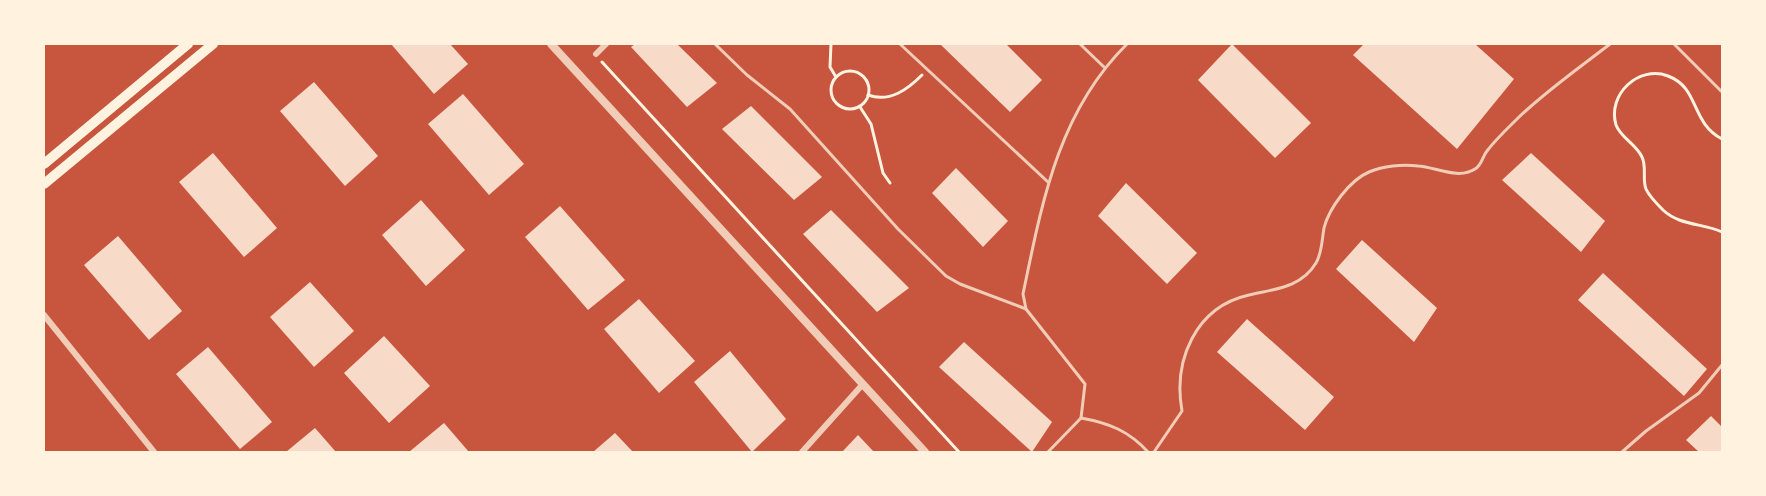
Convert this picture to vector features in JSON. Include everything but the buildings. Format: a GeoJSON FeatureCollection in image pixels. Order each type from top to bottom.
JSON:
{"type":"FeatureCollection","features":[{"type":"Feature","properties":{"kind":"main road"},"geometry":{"type":"LineString","coordinates":[[44,164],[188,44]]}},
{"type":"Feature","properties":{"kind":"main road"},"geometry":{"type":"LineString","coordinates":[[44,184],[213,44]]}},
{"type":"Feature","properties":{"kind":"street"},"geometry":{"type":"LineString","coordinates":[[551,44],[925,453]]}},
{"type":"Feature","properties":{"kind":"street"},"geometry":{"type":"LineString","coordinates":[[596,54],[606,44]]}},
{"type":"Feature","properties":{"kind":"street"},"geometry":{"type":"LineString","coordinates":[[44,315],[154,453]]}},
{"type":"Feature","properties":{"kind":"street"},"geometry":{"type":"LineString","coordinates":[[802,453],[863,384]]}},
{"type":"Feature","properties":{"kind":"lane"},"geometry":{"type":"LineString","coordinates":[[715,44],[747,75],[790,109],[898,229],[946,276],[1026,309]]}},
{"type":"Feature","properties":{"kind":"lane"},"geometry":{"type":"LineString","coordinates":[[900,44],[1048,182]]}},
{"type":"Feature","properties":{"kind":"lane"},"geometry":{"type":"LineString","coordinates":[[1080,44],[1104,66]]}},
{"type":"Feature","properties":{"kind":"lane"},"geometry":{"type":"LineString","coordinates":[[1048,453],[1081,418],[1084,384],[1026,309],[1023,294],[1048,182],[1067,130],[1104,66],[1127,44]]}},
{"type":"Feature","properties":{"kind":"lane"},"geometry":{"type":"LineString","coordinates":[[1154,453],[1182,411],[1179,392],[1187,344],[1214,312],[1249,295],[1283,289],[1302,278],[1316,263],[1324,226],[1333,206],[1367,172],[1396,166],[1419,166],[1467,174],[1478,167],[1485,153],[1520,116],[1610,44]]}},
{"type":"Feature","properties":{"kind":"lane"},"geometry":{"type":"LineString","coordinates":[[1674,44],[1722,92]]}},
{"type":"Feature","properties":{"kind":"lane"},"geometry":{"type":"LineString","coordinates":[[1622,453],[1646,430],[1699,393],[1722,366]]}},
{"type":"Feature","properties":{"kind":"lane"},"geometry":{"type":"LineString","coordinates":[[1081,418],[1118,428],[1136,438],[1148,453]]}},
{"type":"Feature","properties":{"kind":"path"},"geometry":{"type":"LineString","coordinates":[[831,44],[830,67],[836,77]]}},
{"type":"Feature","properties":{"kind":"path"},"geometry":{"type":"LineString","coordinates":[[596,54],[959,453]]}},
{"type":"Feature","properties":{"kind":"path"},"geometry":{"type":"LineString","coordinates":[[868,95],[876,98],[898,94],[906,90],[928,70]]}},
{"type":"Feature","properties":{"kind":"path"},"geometry":{"type":"LineString","coordinates":[[844,72],[857,72],[866,80],[868,95],[860,107],[848,110],[837,105],[831,93],[836,77],[844,72]]}},
{"type":"Feature","properties":{"kind":"path"},"geometry":{"type":"LineString","coordinates":[[1722,139],[1709,130],[1698,117],[1692,98],[1682,83],[1666,75],[1648,74],[1635,78],[1623,87],[1618,99],[1616,124],[1642,157],[1646,189],[1665,212],[1682,222],[1711,226],[1722,232]]}},
{"type":"Feature","properties":{"kind":"path"},"geometry":{"type":"LineString","coordinates":[[860,107],[871,124],[884,173],[890,183]]}}]}
